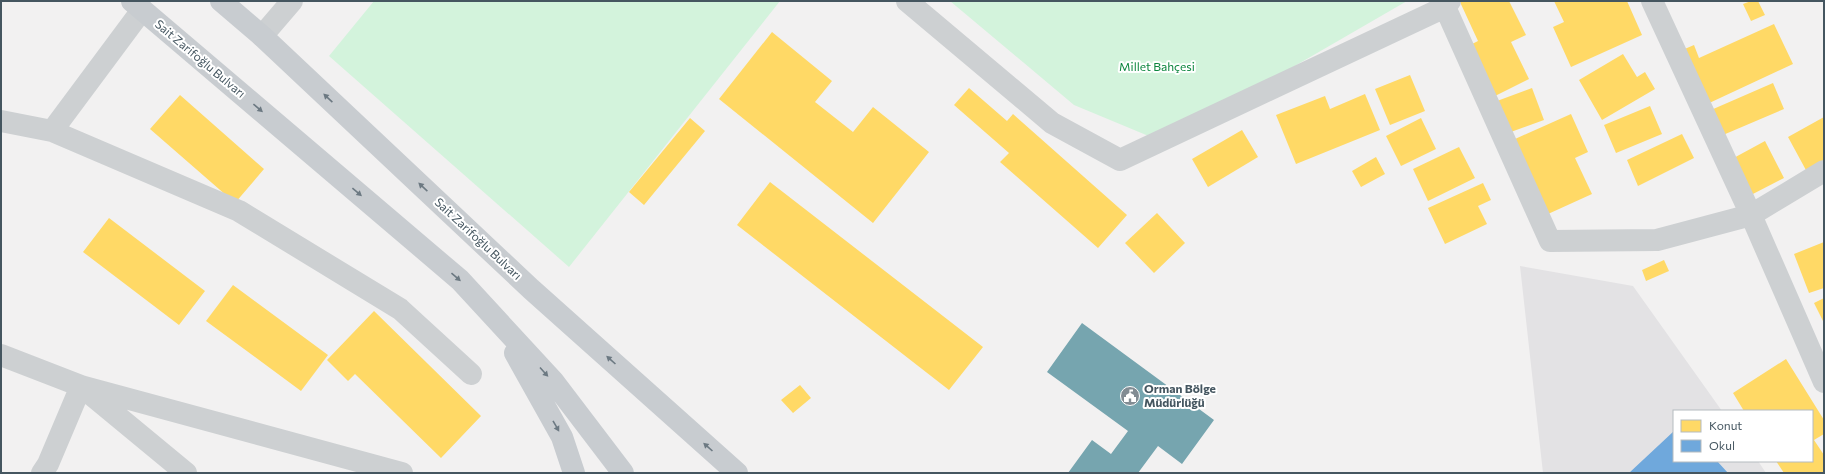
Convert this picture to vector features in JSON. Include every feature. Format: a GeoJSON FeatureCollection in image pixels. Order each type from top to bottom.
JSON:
{"type":"FeatureCollection","features":[{"type":"Feature","properties":{"kind":"main road","name":"Sait Zarifoğlu Bulvarı"},"geometry":{"type":"LineString","coordinates":[[221,1],[262,36],[531,289],[737,473]]}},
{"type":"Feature","properties":{"kind":"main road","name":"Sait Zarifoğlu Bulvarı"},"geometry":{"type":"LineString","coordinates":[[137,5],[460,280],[552,381],[623,473]]}},
{"type":"Feature","properties":{"kind":"main road"},"geometry":{"type":"LineString","coordinates":[[496,319],[562,437],[574,473]]}},
{"type":"Feature","properties":{"kind":"street"},"geometry":{"type":"LineString","coordinates":[[262,36],[292,1]]}},
{"type":"Feature","properties":{"kind":"street"},"geometry":{"type":"LineString","coordinates":[[907,1],[1052,123],[1120,160],[1447,4],[1550,241],[1657,240],[1751,215],[1824,172]]}},
{"type":"Feature","properties":{"kind":"street"},"geometry":{"type":"LineString","coordinates":[[1652,1],[1751,215],[1824,382]]}},
{"type":"Feature","properties":{"kind":"street"},"geometry":{"type":"LineString","coordinates":[[52,131],[137,5]]}},
{"type":"Feature","properties":{"kind":"street"},"geometry":{"type":"LineString","coordinates":[[1,121],[52,131],[239,211],[400,309],[471,374]]}},
{"type":"Feature","properties":{"kind":"street"},"geometry":{"type":"LineString","coordinates":[[1,354],[81,386],[402,473]]}},
{"type":"Feature","properties":{"kind":"street"},"geometry":{"type":"LineString","coordinates":[[42,473],[48,464],[81,386]]}},
{"type":"Feature","properties":{"kind":"street"},"geometry":{"type":"LineString","coordinates":[[81,386],[186,473]]}},
{"type":"Feature","properties":{"kind":"shaded area"},"geometry":{"type":"Polygon","coordinates":[[[1520,266],[1633,286],[1721,410],[1673,410],[1673,462],[1759,462],[1766,473],[1543,473],[1520,266]]]}},
{"type":"Feature","properties":{"kind":"green space"},"geometry":{"type":"Polygon","coordinates":[[[374,1],[780,1],[569,267],[329,56],[374,1]]]}},
{"type":"Feature","properties":{"kind":"green space","name":"Millet Bahçesi"},"geometry":{"type":"Polygon","coordinates":[[[950,1],[1407,1],[1163,142],[1074,105],[950,1]]]}},
{"type":"Feature","properties":{"kind":"building: Konut"},"geometry":{"type":"Polygon","coordinates":[[[1509,1],[1526,35],[1511,42],[1529,79],[1491,98],[1466,47],[1478,41],[1460,2],[1509,1]]]}},
{"type":"Feature","properties":{"kind":"building: Konut"},"geometry":{"type":"Polygon","coordinates":[[[1554,1],[1627,1],[1642,35],[1571,67],[1553,27],[1564,22],[1554,1]]]}},
{"type":"Feature","properties":{"kind":"building: Konut"},"geometry":{"type":"Polygon","coordinates":[[[1751,1],[1758,1],[1765,15],[1751,21],[1743,4],[1751,1]]]}},
{"type":"Feature","properties":{"kind":"building: Konut"},"geometry":{"type":"Polygon","coordinates":[[[1774,24],[1793,64],[1705,105],[1680,51],[1694,45],[1699,58],[1774,24]]]}},
{"type":"Feature","properties":{"kind":"building: Konut"},"geometry":{"type":"Polygon","coordinates":[[[772,32],[832,81],[815,102],[853,132],[873,107],[929,152],[873,223],[719,99],[772,32]]]}},
{"type":"Feature","properties":{"kind":"building: Konut"},"geometry":{"type":"Polygon","coordinates":[[[1623,54],[1637,77],[1645,72],[1655,89],[1602,120],[1579,80],[1623,54]]]}},
{"type":"Feature","properties":{"kind":"building: Konut"},"geometry":{"type":"Polygon","coordinates":[[[1410,75],[1425,111],[1390,125],[1375,89],[1410,75]]]}},
{"type":"Feature","properties":{"kind":"building: Konut"},"geometry":{"type":"Polygon","coordinates":[[[1773,83],[1784,109],[1723,135],[1711,110],[1773,83]]]}},
{"type":"Feature","properties":{"kind":"building: Konut"},"geometry":{"type":"Polygon","coordinates":[[[969,88],[1007,121],[1013,114],[1127,215],[1098,248],[1000,162],[1009,153],[954,105],[969,88]]]}},
{"type":"Feature","properties":{"kind":"building: Konut"},"geometry":{"type":"Polygon","coordinates":[[[1532,88],[1544,120],[1508,133],[1497,101],[1532,88]]]}},
{"type":"Feature","properties":{"kind":"building: Konut"},"geometry":{"type":"Polygon","coordinates":[[[1365,94],[1380,130],[1296,164],[1276,115],[1325,96],[1330,109],[1365,94]]]}},
{"type":"Feature","properties":{"kind":"building: Konut"},"geometry":{"type":"Polygon","coordinates":[[[180,95],[264,169],[235,203],[150,129],[180,95]]]}},
{"type":"Feature","properties":{"kind":"building: Konut"},"geometry":{"type":"Polygon","coordinates":[[[1650,106],[1662,134],[1616,153],[1604,125],[1650,106]]]}},
{"type":"Feature","properties":{"kind":"building: Konut"},"geometry":{"type":"Polygon","coordinates":[[[1571,114],[1588,152],[1575,158],[1592,194],[1548,214],[1515,139],[1571,114]]]}},
{"type":"Feature","properties":{"kind":"building: Konut"},"geometry":{"type":"Polygon","coordinates":[[[1824,117],[1824,162],[1807,172],[1788,137],[1824,117]]]}},
{"type":"Feature","properties":{"kind":"building: Konut"},"geometry":{"type":"Polygon","coordinates":[[[690,118],[705,131],[644,205],[629,192],[690,118]]]}},
{"type":"Feature","properties":{"kind":"building: Konut"},"geometry":{"type":"Polygon","coordinates":[[[1421,118],[1436,149],[1401,166],[1386,136],[1421,118]]]}},
{"type":"Feature","properties":{"kind":"building: Konut"},"geometry":{"type":"Polygon","coordinates":[[[1242,130],[1258,157],[1208,187],[1192,159],[1242,130]]]}},
{"type":"Feature","properties":{"kind":"building: Konut"},"geometry":{"type":"Polygon","coordinates":[[[1682,134],[1694,158],[1638,186],[1627,160],[1682,134]]]}},
{"type":"Feature","properties":{"kind":"building: Konut"},"geometry":{"type":"Polygon","coordinates":[[[1765,141],[1784,178],[1749,196],[1730,160],[1765,141]]]}},
{"type":"Feature","properties":{"kind":"building: Konut"},"geometry":{"type":"Polygon","coordinates":[[[1459,147],[1475,178],[1428,201],[1413,169],[1459,147]]]}},
{"type":"Feature","properties":{"kind":"building: Konut"},"geometry":{"type":"Polygon","coordinates":[[[1376,157],[1385,174],[1361,187],[1352,171],[1376,157]]]}},
{"type":"Feature","properties":{"kind":"building: Konut"},"geometry":{"type":"Polygon","coordinates":[[[770,182],[983,347],[949,390],[737,225],[770,182]]]}},
{"type":"Feature","properties":{"kind":"building: Konut"},"geometry":{"type":"Polygon","coordinates":[[[1483,183],[1491,200],[1478,206],[1487,224],[1445,244],[1428,208],[1483,183]]]}},
{"type":"Feature","properties":{"kind":"building: Konut"},"geometry":{"type":"Polygon","coordinates":[[[1157,213],[1185,243],[1154,273],[1125,243],[1157,213]]]}},
{"type":"Feature","properties":{"kind":"building: Konut"},"geometry":{"type":"Polygon","coordinates":[[[109,218],[205,291],[179,325],[83,252],[109,218]]]}},
{"type":"Feature","properties":{"kind":"building: Konut"},"geometry":{"type":"Polygon","coordinates":[[[1824,242],[1824,288],[1809,293],[1794,254],[1824,242]]]}},
{"type":"Feature","properties":{"kind":"building: Konut"},"geometry":{"type":"Polygon","coordinates":[[[1664,260],[1669,271],[1646,281],[1642,270],[1664,260]]]}},
{"type":"Feature","properties":{"kind":"building: Konut"},"geometry":{"type":"Polygon","coordinates":[[[233,285],[328,355],[301,391],[206,321],[233,285]]]}},
{"type":"Feature","properties":{"kind":"building: Konut"},"geometry":{"type":"Polygon","coordinates":[[[1824,298],[1824,323],[1814,303],[1824,298]]]}},
{"type":"Feature","properties":{"kind":"building: Konut"},"geometry":{"type":"Polygon","coordinates":[[[374,311],[481,416],[441,458],[355,374],[348,381],[327,360],[374,311]]]}},
{"type":"Feature","properties":{"kind":"building: Konut"},"geometry":{"type":"Polygon","coordinates":[[[1786,359],[1824,420],[1824,434],[1814,440],[1824,455],[1824,473],[1784,473],[1777,462],[1813,462],[1813,410],[1743,410],[1733,393],[1786,359]]]}},
{"type":"Feature","properties":{"kind":"building: Konut"},"geometry":{"type":"Polygon","coordinates":[[[800,385],[811,398],[793,413],[781,400],[800,385]]]}},
{"type":"Feature","properties":{"kind":"building: Okul"},"geometry":{"type":"Polygon","coordinates":[[[1673,432],[1673,462],[1718,462],[1728,473],[1629,473],[1673,432]]]}},
{"type":"Feature","properties":{"kind":"building: Kamu","name":"Orman Bölge Müdürlüğü"},"geometry":{"type":"Polygon","coordinates":[[[1082,323],[1214,420],[1182,464],[1158,446],[1138,473],[1068,473],[1092,440],[1111,454],[1128,431],[1047,372],[1082,323]]]}},
{"type":"Feature","properties":{"kind":"place","name":"Orman Bölge Müdürlüğü"},"geometry":{"type":"Point","coordinates":[1130,396]}}]}
